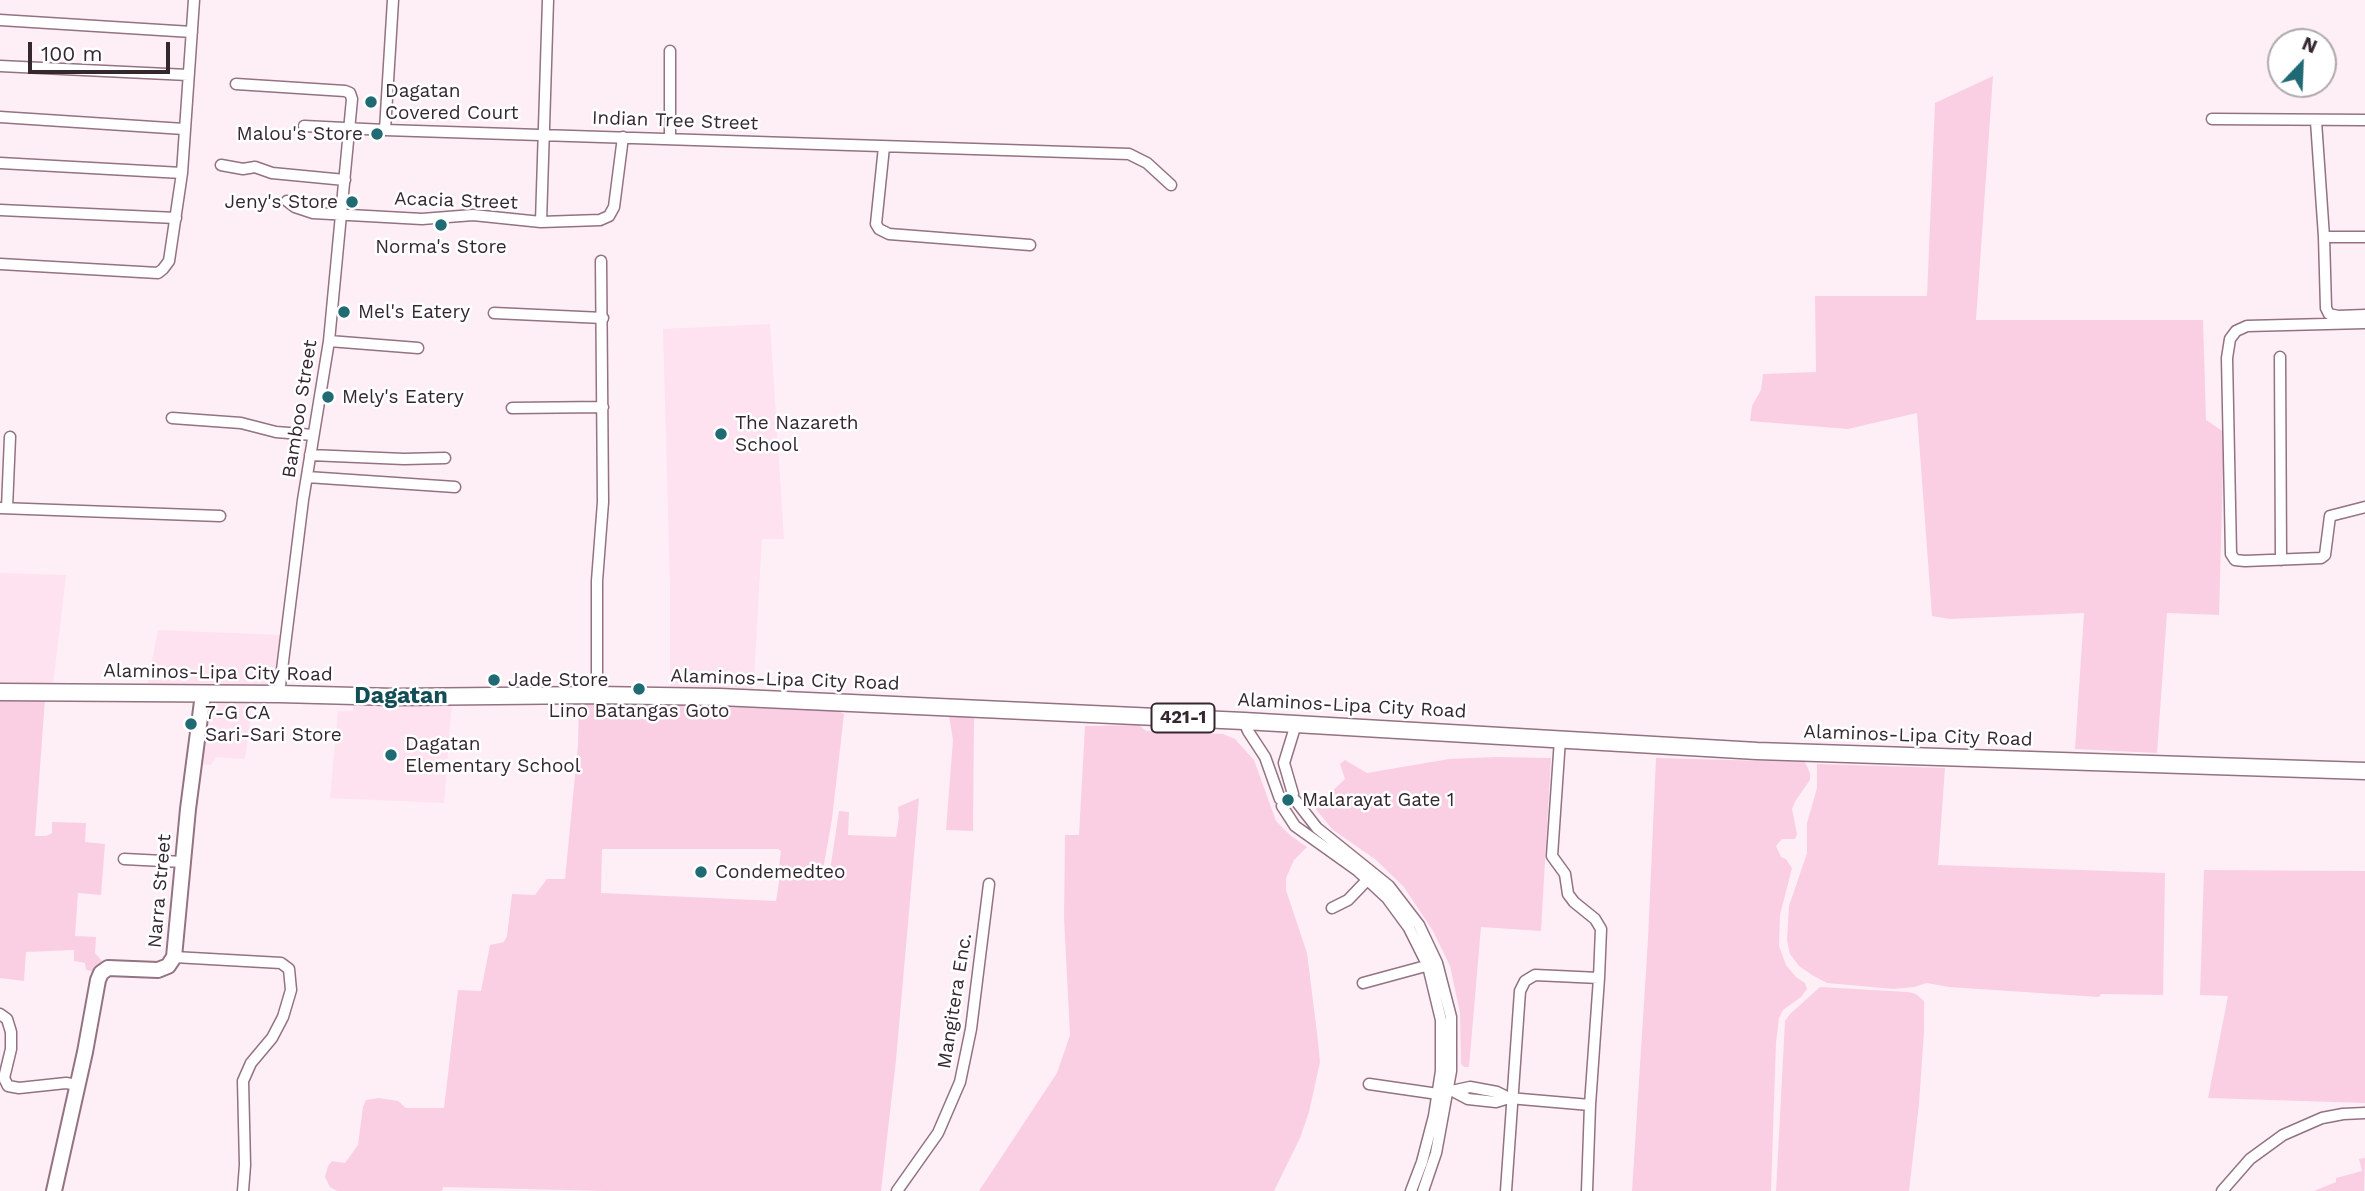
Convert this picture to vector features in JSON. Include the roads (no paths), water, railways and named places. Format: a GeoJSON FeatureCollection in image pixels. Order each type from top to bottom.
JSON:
{"type":"FeatureCollection","features":[{"type":"Feature","properties":{"kind":"main road","name":"Alaminos-Lipa City Road"},"geometry":{"type":"LineString","coordinates":[[0,692],[394,697],[720,697],[1244,721],[1756,751],[2365,771]]}},
{"type":"Feature","properties":{"kind":"street"},"geometry":{"type":"LineString","coordinates":[[0,264],[158,273],[163,270],[169,261],[182,173],[194,0]]}},
{"type":"Feature","properties":{"kind":"street"},"geometry":{"type":"LineString","coordinates":[[385,130],[393,0]]}},
{"type":"Feature","properties":{"kind":"street"},"geometry":{"type":"LineString","coordinates":[[541,222],[548,0]]}},
{"type":"Feature","properties":{"kind":"street"},"geometry":{"type":"LineString","coordinates":[[0,20],[192,32]]}},
{"type":"Feature","properties":{"kind":"street"},"geometry":{"type":"LineString","coordinates":[[670,51],[670,138]]}},
{"type":"Feature","properties":{"kind":"street"},"geometry":{"type":"LineString","coordinates":[[0,66],[188,75]]}},
{"type":"Feature","properties":{"kind":"street","name":"Bamboo Street"},"geometry":{"type":"LineString","coordinates":[[236,84],[350,93],[352,99],[329,341],[310,455],[279,694]]}},
{"type":"Feature","properties":{"kind":"street"},"geometry":{"type":"LineString","coordinates":[[0,117],[184,129]]}},
{"type":"Feature","properties":{"kind":"street"},"geometry":{"type":"LineString","coordinates":[[2212,119],[2365,120]]}},
{"type":"Feature","properties":{"kind":"street"},"geometry":{"type":"LineString","coordinates":[[2316,121],[2326,308],[2329,314],[2338,316],[2365,315]]}},
{"type":"Feature","properties":{"kind":"street","name":"Indian Tree Street"},"geometry":{"type":"LineString","coordinates":[[304,126],[1129,154],[1140,158],[1171,185]]}},
{"type":"Feature","properties":{"kind":"street","name":"Acacia Street"},"geometry":{"type":"LineString","coordinates":[[287,201],[313,213],[422,219],[473,215],[541,222],[600,220],[609,216],[614,207],[623,137]]}},
{"type":"Feature","properties":{"kind":"street"},"geometry":{"type":"LineString","coordinates":[[884,146],[876,224],[879,229],[888,234],[1030,245]]}},
{"type":"Feature","properties":{"kind":"street"},"geometry":{"type":"LineString","coordinates":[[0,163],[182,173]]}},
{"type":"Feature","properties":{"kind":"street"},"geometry":{"type":"LineString","coordinates":[[221,165],[345,180]]}},
{"type":"Feature","properties":{"kind":"street"},"geometry":{"type":"LineString","coordinates":[[0,209],[176,218]]}},
{"type":"Feature","properties":{"kind":"street"},"geometry":{"type":"LineString","coordinates":[[2324,237],[2365,237]]}},
{"type":"Feature","properties":{"kind":"street"},"geometry":{"type":"LineString","coordinates":[[597,695],[597,581],[603,502],[601,261]]}},
{"type":"Feature","properties":{"kind":"street"},"geometry":{"type":"LineString","coordinates":[[494,313],[603,318]]}},
{"type":"Feature","properties":{"kind":"street"},"geometry":{"type":"LineString","coordinates":[[2365,323],[2247,326],[2236,331],[2230,339],[2227,358],[2231,554],[2235,560],[2245,561],[2323,557],[2330,516],[2365,507]]}},
{"type":"Feature","properties":{"kind":"street"},"geometry":{"type":"LineString","coordinates":[[329,341],[418,348]]}},
{"type":"Feature","properties":{"kind":"street"},"geometry":{"type":"LineString","coordinates":[[2280,356],[2281,560]]}},
{"type":"Feature","properties":{"kind":"street"},"geometry":{"type":"LineString","coordinates":[[512,408],[603,407]]}},
{"type":"Feature","properties":{"kind":"street"},"geometry":{"type":"LineString","coordinates":[[172,418],[241,423],[276,432],[313,435]]}},
{"type":"Feature","properties":{"kind":"street"},"geometry":{"type":"LineString","coordinates":[[10,437],[4,508],[220,516]]}},
{"type":"Feature","properties":{"kind":"street"},"geometry":{"type":"LineString","coordinates":[[310,455],[445,458]]}},
{"type":"Feature","properties":{"kind":"street"},"geometry":{"type":"LineString","coordinates":[[307,477],[455,487]]}},
{"type":"Feature","properties":{"kind":"street","name":"Narra Street"},"geometry":{"type":"LineString","coordinates":[[54,1191],[101,973],[115,967],[158,970],[168,966],[174,957],[203,694]]}},
{"type":"Feature","properties":{"kind":"street"},"geometry":{"type":"LineString","coordinates":[[1244,721],[1265,757],[1289,818],[1304,834],[1372,876]]}},
{"type":"Feature","properties":{"kind":"street"},"geometry":{"type":"LineString","coordinates":[[1296,724],[1284,763],[1294,797],[1317,828],[1372,876],[1433,964],[1442,1032],[1441,1071],[1446,1092],[1436,1153],[1423,1191]]}},
{"type":"Feature","properties":{"kind":"street"},"geometry":{"type":"LineString","coordinates":[[1560,739],[1552,856],[1564,874],[1568,894],[1599,923],[1601,941],[1587,1191]]}},
{"type":"Feature","properties":{"kind":"street"},"geometry":{"type":"LineString","coordinates":[[1276,787],[1289,783]]}},
{"type":"Feature","properties":{"kind":"street"},"geometry":{"type":"LineString","coordinates":[[124,859],[183,862]]}},
{"type":"Feature","properties":{"kind":"street"},"geometry":{"type":"LineString","coordinates":[[1332,908],[1348,900],[1372,876]]}},
{"type":"Feature","properties":{"kind":"street","name":"Mangitera Enc."},"geometry":{"type":"LineString","coordinates":[[897,1191],[938,1133],[960,1082],[971,1029],[989,884]]}},
{"type":"Feature","properties":{"kind":"street"},"geometry":{"type":"LineString","coordinates":[[174,957],[281,963],[289,969],[291,989],[284,1017],[272,1038],[251,1063],[243,1082],[243,1191]]}},
{"type":"Feature","properties":{"kind":"street"},"geometry":{"type":"LineString","coordinates":[[1363,983],[1433,964]]}},
{"type":"Feature","properties":{"kind":"street"},"geometry":{"type":"LineString","coordinates":[[1506,1191],[1520,991],[1525,981],[1541,974],[1599,978]]}},
{"type":"Feature","properties":{"kind":"street"},"geometry":{"type":"LineString","coordinates":[[0,1014],[6,1019],[11,1032],[5,1084],[14,1088],[66,1083],[78,1085]]}},
{"type":"Feature","properties":{"kind":"street"},"geometry":{"type":"LineString","coordinates":[[1369,1084],[1446,1092],[1468,1099],[1496,1102],[1511,1098],[1590,1105]]}},
{"type":"Feature","properties":{"kind":"street"},"geometry":{"type":"LineString","coordinates":[[1411,1191],[1446,1092]]}},
{"type":"Feature","properties":{"kind":"street"},"geometry":{"type":"LineString","coordinates":[[2222,1191],[2250,1158],[2283,1135],[2322,1118],[2365,1113]]}},
{"type":"Feature","properties":{"kind":"place","name":"Dagatan Covered Court"},"geometry":{"type":"Point","coordinates":[371,102]}},
{"type":"Feature","properties":{"kind":"place","name":"Malou's Store"},"geometry":{"type":"Point","coordinates":[377,134]}},
{"type":"Feature","properties":{"kind":"place","name":"Jeny's Store"},"geometry":{"type":"Point","coordinates":[352,202]}},
{"type":"Feature","properties":{"kind":"place","name":"Norma's Store"},"geometry":{"type":"Point","coordinates":[441,225]}},
{"type":"Feature","properties":{"kind":"place","name":"Mel's Eatery"},"geometry":{"type":"Point","coordinates":[344,312]}},
{"type":"Feature","properties":{"kind":"place","name":"Mely's Eatery"},"geometry":{"type":"Point","coordinates":[328,397]}},
{"type":"Feature","properties":{"kind":"place","name":"The Nazareth School"},"geometry":{"type":"Point","coordinates":[721,434]}},
{"type":"Feature","properties":{"kind":"place","name":"Jade Store"},"geometry":{"type":"Point","coordinates":[494,680]}},
{"type":"Feature","properties":{"kind":"place","name":"Lino Batangas Goto"},"geometry":{"type":"Point","coordinates":[639,689]}},
{"type":"Feature","properties":{"kind":"place","name":"7-G CA Sari-Sari Store"},"geometry":{"type":"Point","coordinates":[191,724]}},
{"type":"Feature","properties":{"kind":"place","name":"Dagatan Elementary School"},"geometry":{"type":"Point","coordinates":[391,755]}},
{"type":"Feature","properties":{"kind":"place","name":"Malarayat Gate 1"},"geometry":{"type":"Point","coordinates":[1288,800]}},
{"type":"Feature","properties":{"kind":"place","name":"Condemedteo"},"geometry":{"type":"Point","coordinates":[701,872]}},
{"type":"Feature","properties":{"kind":"district","name":"Dagatan"},"geometry":{"type":"Point","coordinates":[401,696]}}]}
